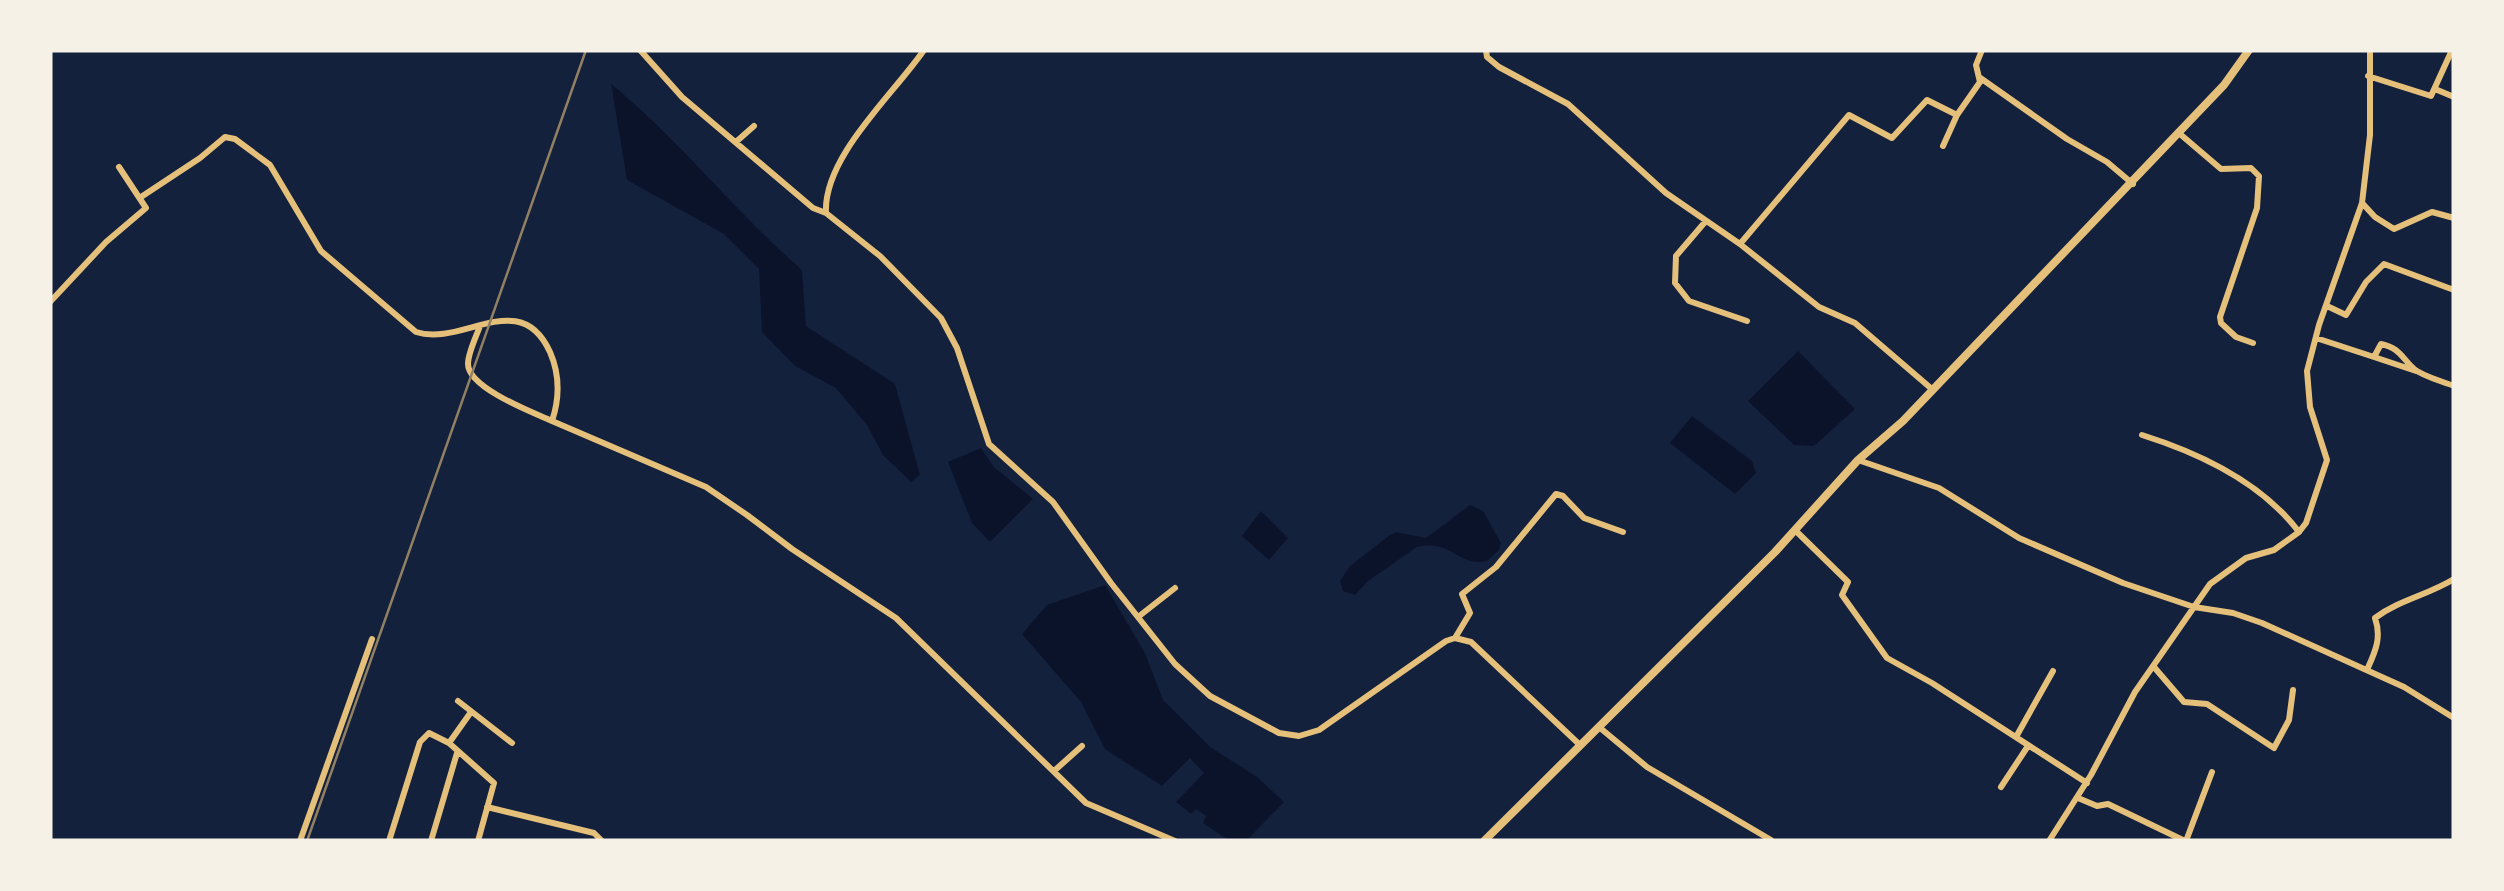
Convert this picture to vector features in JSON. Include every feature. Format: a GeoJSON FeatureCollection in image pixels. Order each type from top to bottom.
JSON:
{"type":"FeatureCollection","features":[{"type":"Feature","properties":{"kind":"main road"},"geometry":{"type":"LineString","coordinates":[[1484,841],[1796,531],[1858,460],[1904,422],[2180,134],[2249,50]]}},
{"type":"Feature","properties":{"kind":"street"},"geometry":{"type":"LineString","coordinates":[[640,50],[682,97],[812,208],[826,213],[880,256],[941,318],[957,348],[989,444],[1053,502],[1175,664],[1210,696],[1287,735],[1319,730],[1455,638],[1470,613],[1462,594],[1496,567],[1556,494],[1584,518],[1624,532]]}},
{"type":"Feature","properties":{"kind":"street"},"geometry":{"type":"LineString","coordinates":[[826,213],[829,188],[844,158],[924,50]]}},
{"type":"Feature","properties":{"kind":"street"},"geometry":{"type":"LineString","coordinates":[[1486,50],[1487,57],[1499,67],[1568,104],[1660,188],[1740,244],[1819,307],[1855,323],[1933,390]]}},
{"type":"Feature","properties":{"kind":"street"},"geometry":{"type":"LineString","coordinates":[[1942,146],[1980,82],[1976,65],[1982,50]]}},
{"type":"Feature","properties":{"kind":"street"},"geometry":{"type":"LineString","coordinates":[[2049,841],[2078,798],[2135,692],[2210,584],[2246,558],[2274,550],[2300,532],[2306,523],[2327,460],[2310,407],[2307,371],[2364,205],[2370,135],[2370,50]]}},
{"type":"Feature","properties":{"kind":"street"},"geometry":{"type":"LineString","coordinates":[[2372,76],[2429,95],[2452,50]]}},
{"type":"Feature","properties":{"kind":"street"},"geometry":{"type":"LineString","coordinates":[[1978,77],[2107,162],[2133,184]]}},
{"type":"Feature","properties":{"kind":"street"},"geometry":{"type":"LineString","coordinates":[[2435,89],[2454,97]]}},
{"type":"Feature","properties":{"kind":"street"},"geometry":{"type":"LineString","coordinates":[[1740,244],[1849,115],[1892,138],[1927,100],[1958,114]]}},
{"type":"Feature","properties":{"kind":"street"},"geometry":{"type":"LineString","coordinates":[[737,142],[754,126]]}},
{"type":"Feature","properties":{"kind":"street"},"geometry":{"type":"LineString","coordinates":[[2180,134],[2224,170],[2243,166],[2260,176],[2257,208],[2220,317],[2221,323],[2236,336],[2253,343]]}},
{"type":"Feature","properties":{"kind":"street"},"geometry":{"type":"LineString","coordinates":[[141,198],[225,138],[235,139],[274,169],[321,251],[416,332],[436,336],[517,320],[544,338],[558,372],[552,421]]}},
{"type":"Feature","properties":{"kind":"street"},"geometry":{"type":"LineString","coordinates":[[50,302],[106,242],[144,212],[146,204],[119,167]]}},
{"type":"Feature","properties":{"kind":"street"},"geometry":{"type":"LineString","coordinates":[[2364,205],[2394,229],[2432,212],[2454,218]]}},
{"type":"Feature","properties":{"kind":"street"},"geometry":{"type":"LineString","coordinates":[[1705,222],[1676,256],[1674,283],[1689,301],[1748,322]]}},
{"type":"Feature","properties":{"kind":"street"},"geometry":{"type":"LineString","coordinates":[[2327,306],[2346,315],[2366,282],[2384,264],[2454,290]]}},
{"type":"Feature","properties":{"kind":"street"},"geometry":{"type":"LineString","coordinates":[[480,326],[468,365],[470,372],[500,398],[706,487],[792,550],[886,610],[1096,809],[1175,841]]}},
{"type":"Feature","properties":{"kind":"street"},"geometry":{"type":"LineString","coordinates":[[2316,338],[2454,386]]}},
{"type":"Feature","properties":{"kind":"street"},"geometry":{"type":"LineString","coordinates":[[2374,357],[2380,344],[2394,347],[2401,350],[2416,371]]}},
{"type":"Feature","properties":{"kind":"street"},"geometry":{"type":"LineString","coordinates":[[2142,435],[2182,448],[2240,479],[2276,504],[2300,532]]}},
{"type":"Feature","properties":{"kind":"street"},"geometry":{"type":"LineString","coordinates":[[1858,460],[1939,488],[2019,538],[2061,557],[2194,607],[2262,623],[2411,691],[2454,718]]}},
{"type":"Feature","properties":{"kind":"street"},"geometry":{"type":"LineString","coordinates":[[1796,531],[1848,582],[1842,595],[1887,658],[1932,682],[2087,782]]}},
{"type":"Feature","properties":{"kind":"street"},"geometry":{"type":"LineString","coordinates":[[2367,670],[2377,649],[2375,618],[2389,607],[2428,594],[2454,579]]}},
{"type":"Feature","properties":{"kind":"street"},"geometry":{"type":"LineString","coordinates":[[1138,617],[1175,588]]}},
{"type":"Feature","properties":{"kind":"street"},"geometry":{"type":"LineString","coordinates":[[1455,638],[1471,642],[1580,745]]}},
{"type":"Feature","properties":{"kind":"street"},"geometry":{"type":"LineString","coordinates":[[300,841],[372,639]]}},
{"type":"Feature","properties":{"kind":"street"},"geometry":{"type":"LineString","coordinates":[[2154,666],[2184,702],[2207,704],[2274,748],[2289,720],[2293,690]]}},
{"type":"Feature","properties":{"kind":"street"},"geometry":{"type":"LineString","coordinates":[[2016,737],[2053,670]]}},
{"type":"Feature","properties":{"kind":"street"},"geometry":{"type":"LineString","coordinates":[[458,700],[512,743]]}},
{"type":"Feature","properties":{"kind":"street"},"geometry":{"type":"LineString","coordinates":[[449,743],[471,712]]}},
{"type":"Feature","properties":{"kind":"street"},"geometry":{"type":"LineString","coordinates":[[1599,727],[1647,767],[1771,840]]}},
{"type":"Feature","properties":{"kind":"street"},"geometry":{"type":"LineString","coordinates":[[388,841],[422,738],[429,733],[449,743],[494,783],[478,841]]}},
{"type":"Feature","properties":{"kind":"street"},"geometry":{"type":"LineString","coordinates":[[1054,771],[1082,746]]}},
{"type":"Feature","properties":{"kind":"street"},"geometry":{"type":"LineString","coordinates":[[2001,786],[2028,746]]}},
{"type":"Feature","properties":{"kind":"street"},"geometry":{"type":"LineString","coordinates":[[431,841],[457,752]]}},
{"type":"Feature","properties":{"kind":"street"},"geometry":{"type":"LineString","coordinates":[[2078,798],[2097,806],[2108,804],[2185,841],[2212,772]]}},
{"type":"Feature","properties":{"kind":"street"},"geometry":{"type":"LineString","coordinates":[[487,806],[594,833],[602,841]]}},
{"type":"Feature","properties":{"kind":"water"},"geometry":{"type":"Polygon","coordinates":[[[611,84],[802,270],[806,326],[895,384],[920,475],[911,482],[883,455],[867,425],[836,388],[795,366],[762,332],[759,269],[724,234],[627,180],[611,84]]]}},
{"type":"Feature","properties":{"kind":"water"},"geometry":{"type":"Polygon","coordinates":[[[1798,351],[1855,409],[1814,446],[1794,445],[1748,401],[1798,351]]]}},
{"type":"Feature","properties":{"kind":"water"},"geometry":{"type":"Polygon","coordinates":[[[1692,416],[1752,461],[1756,473],[1735,494],[1670,443],[1692,416]]]}},
{"type":"Feature","properties":{"kind":"water"},"geometry":{"type":"Polygon","coordinates":[[[981,448],[994,467],[1033,499],[990,542],[972,523],[948,462],[981,448]]]}},
{"type":"Feature","properties":{"kind":"water"},"geometry":{"type":"Polygon","coordinates":[[[1470,505],[1483,511],[1501,543],[1487,561],[1469,560],[1438,546],[1417,547],[1368,581],[1355,595],[1343,591],[1340,581],[1350,566],[1390,535],[1396,532],[1426,538],[1470,505]]]}},
{"type":"Feature","properties":{"kind":"water"},"geometry":{"type":"Polygon","coordinates":[[[1261,511],[1288,538],[1269,560],[1242,536],[1261,511]]]}},
{"type":"Feature","properties":{"kind":"water"},"geometry":{"type":"Polygon","coordinates":[[[1105,585],[1145,653],[1163,700],[1210,747],[1257,777],[1284,802],[1246,841],[1230,841],[1203,823],[1206,816],[1196,809],[1191,814],[1176,802],[1204,773],[1190,758],[1162,786],[1105,749],[1081,702],[1022,634],[1047,605],[1105,585]]]}},
{"type":"Feature","properties":{"kind":"railway"},"geometry":{"type":"LineString","coordinates":[[307,841],[586,50]]}}]}
